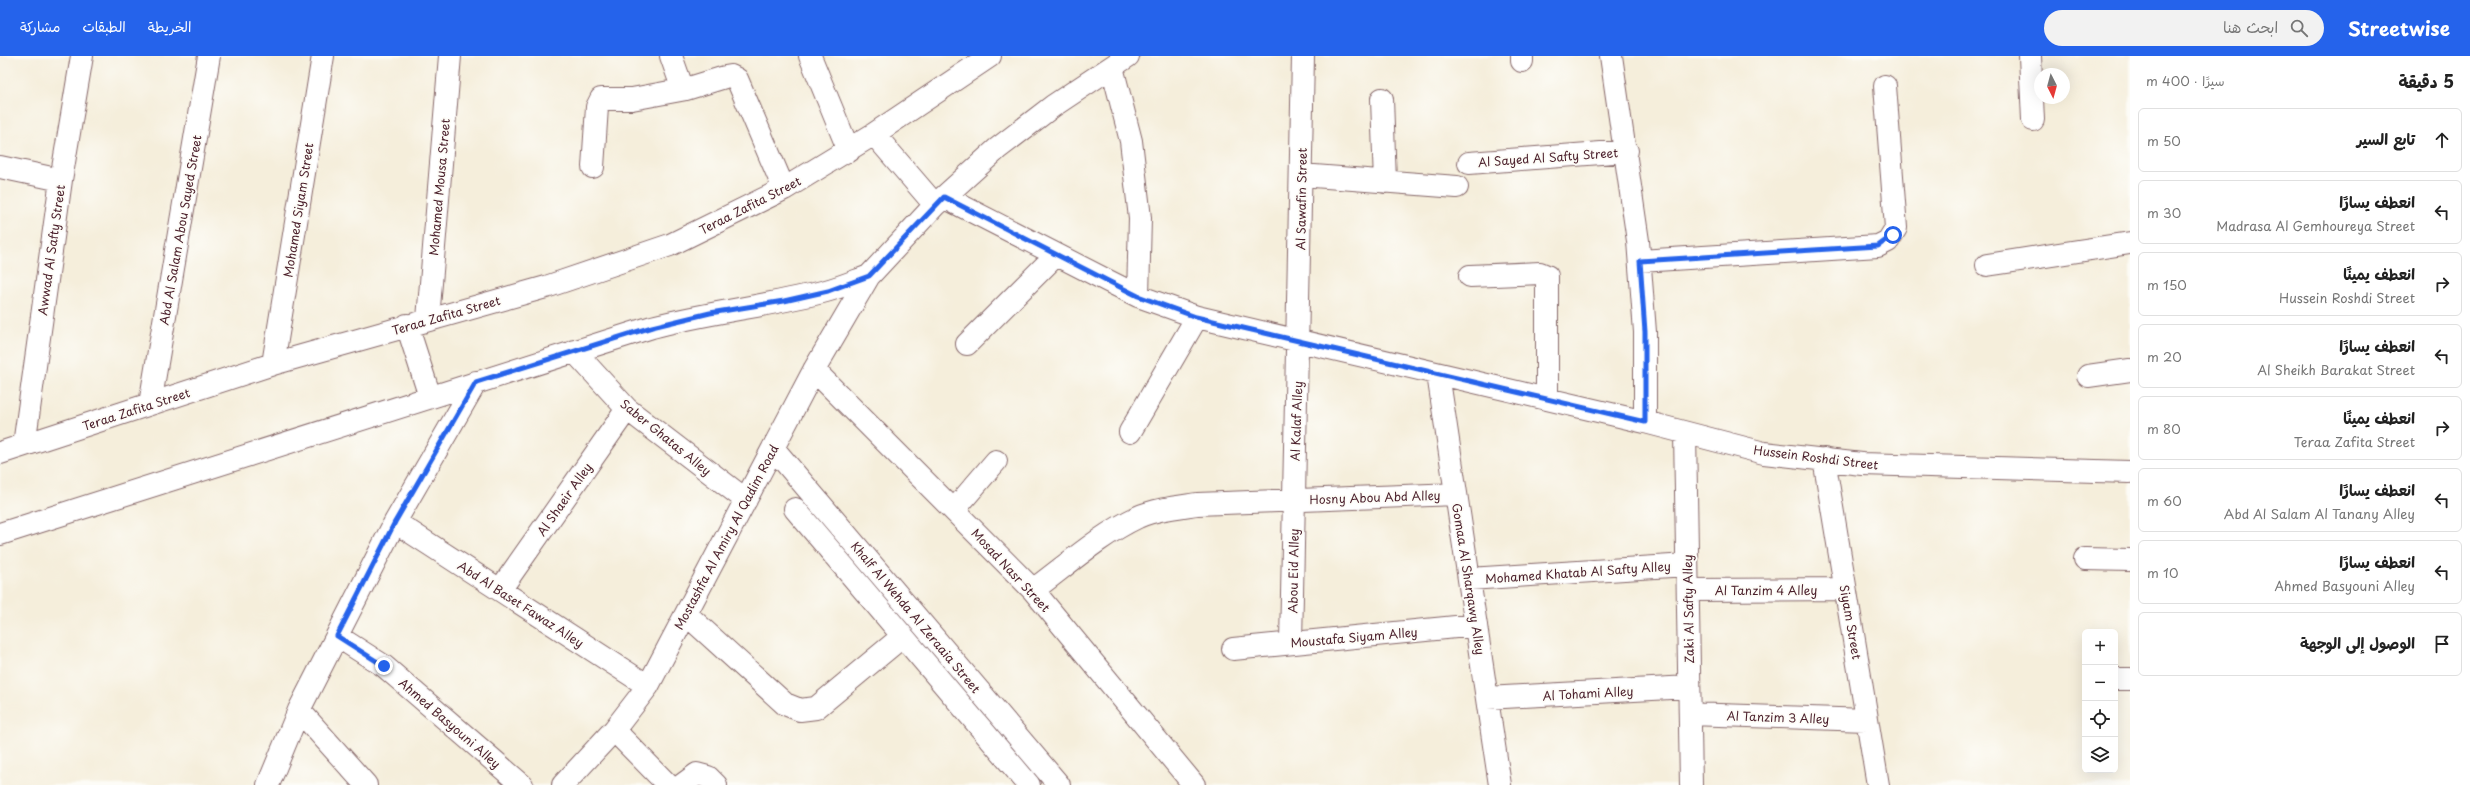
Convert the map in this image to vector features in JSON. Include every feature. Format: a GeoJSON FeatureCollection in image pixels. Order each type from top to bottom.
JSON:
{"type":"FeatureCollection","features":[{"type":"Feature","properties":{"kind":"street","name":"Awwad Al Safty Street"},"geometry":{"type":"LineString","coordinates":[[24,446],[61,180],[82,56]]}},
{"type":"Feature","properties":{"kind":"street","name":"Abd Al Salam Abou Sayed Street"},"geometry":{"type":"LineString","coordinates":[[150,404],[209,56]]}},
{"type":"Feature","properties":{"kind":"street","name":"Mohamed Siyam Street"},"geometry":{"type":"LineString","coordinates":[[273,364],[323,56]]}},
{"type":"Feature","properties":{"kind":"street","name":"Mohamed Mousa Street"},"geometry":{"type":"LineString","coordinates":[[428,319],[450,56]]}},
{"type":"Feature","properties":{"kind":"street"},"geometry":{"type":"LineString","coordinates":[[671,56],[680,84],[686,88]]}},
{"type":"Feature","properties":{"kind":"street"},"geometry":{"type":"LineString","coordinates":[[810,56],[849,150]]}},
{"type":"Feature","properties":{"kind":"street","name":"Al Sawafin Street"},"geometry":{"type":"LineString","coordinates":[[1299,342],[1303,56]]}},
{"type":"Feature","properties":{"kind":"street"},"geometry":{"type":"LineString","coordinates":[[1611,56],[1627,151],[1640,261],[1645,332],[1645,422]]}},
{"type":"Feature","properties":{"kind":"street"},"geometry":{"type":"LineString","coordinates":[[2030,56],[2033,120]]}},
{"type":"Feature","properties":{"kind":"street","name":"Teraa Zafita Street"},"geometry":{"type":"LineString","coordinates":[[0,453],[273,364],[428,319],[546,287],[670,244],[784,189],[874,134],[983,58]]}},
{"type":"Feature","properties":{"kind":"street"},"geometry":{"type":"LineString","coordinates":[[0,534],[476,382],[681,319],[784,301],[828,291],[869,276],[940,201],[997,149],[1053,106],[1120,61],[1140,218],[1138,296]]}},
{"type":"Feature","properties":{"kind":"street"},"geometry":{"type":"LineString","coordinates":[[593,167],[598,103],[600,99],[639,98],[686,88],[725,77],[737,79],[784,189]]}},
{"type":"Feature","properties":{"kind":"street"},"geometry":{"type":"LineString","coordinates":[[1640,261],[1878,246],[1888,241],[1896,228],[1886,86]]}},
{"type":"Feature","properties":{"kind":"street"},"geometry":{"type":"LineString","coordinates":[[1382,99],[1385,182]]}},
{"type":"Feature","properties":{"kind":"street"},"geometry":{"type":"LineString","coordinates":[[874,134],[940,201]]}},
{"type":"Feature","properties":{"kind":"street","name":"Al Sayed Al Safty Street"},"geometry":{"type":"LineString","coordinates":[[1469,163],[1627,151]]}},
{"type":"Feature","properties":{"kind":"street"},"geometry":{"type":"LineString","coordinates":[[0,167],[61,180]]}},
{"type":"Feature","properties":{"kind":"street"},"geometry":{"type":"LineString","coordinates":[[1302,175],[1457,187]]}},
{"type":"Feature","properties":{"kind":"street","name":"Hussein Roshdi Street"},"geometry":{"type":"LineString","coordinates":[[940,201],[1056,255],[1138,296],[1196,317],[1645,422],[1764,452],[1862,464],[2130,472]]}},
{"type":"Feature","properties":{"kind":"street"},"geometry":{"type":"LineString","coordinates":[[1987,265],[2130,243]]}},
{"type":"Feature","properties":{"kind":"street"},"geometry":{"type":"LineString","coordinates":[[967,344],[1056,255]]}},
{"type":"Feature","properties":{"kind":"street"},"geometry":{"type":"LineString","coordinates":[[1470,276],[1540,273],[1547,276],[1547,399]]}},
{"type":"Feature","properties":{"kind":"street","name":"Mostashfa Al Amiry Al Qadim Road"},"geometry":{"type":"LineString","coordinates":[[563,785],[614,730],[648,686],[814,370],[869,276]]}},
{"type":"Feature","properties":{"kind":"street"},"geometry":{"type":"LineString","coordinates":[[1130,432],[1196,317]]}},
{"type":"Feature","properties":{"kind":"street"},"geometry":{"type":"LineString","coordinates":[[407,325],[430,397]]}},
{"type":"Feature","properties":{"kind":"street","name":"Al Kalaf Alley"},"geometry":{"type":"LineString","coordinates":[[1294,500],[1299,342]]}},
{"type":"Feature","properties":{"kind":"street","name":"Saber Ghatas Alley"},"geometry":{"type":"LineString","coordinates":[[574,352],[627,409],[746,500]]}},
{"type":"Feature","properties":{"kind":"street","name":"Mosad Nasr Street"},"geometry":{"type":"LineString","coordinates":[[814,370],[1033,590],[1194,785]]}},
{"type":"Feature","properties":{"kind":"street"},"geometry":{"type":"LineString","coordinates":[[2088,376],[2130,370]]}},
{"type":"Feature","properties":{"kind":"street","name":"Gomaa Al Sharqawy Alley"},"geometry":{"type":"LineString","coordinates":[[1438,374],[1500,785]]}},
{"type":"Feature","properties":{"kind":"street"},"geometry":{"type":"LineString","coordinates":[[268,785],[299,710],[395,522],[476,382]]}},
{"type":"Feature","properties":{"kind":"street","name":"Al Shaeir Alley"},"geometry":{"type":"LineString","coordinates":[[500,590],[627,409]]}},
{"type":"Feature","properties":{"kind":"street","name":"Zaki Al Safty Alley"},"geometry":{"type":"LineString","coordinates":[[1685,433],[1691,785]]}},
{"type":"Feature","properties":{"kind":"street","name":"Khalf Al Wehda Al Zeraaia Street"},"geometry":{"type":"LineString","coordinates":[[773,448],[1059,785]]}},
{"type":"Feature","properties":{"kind":"street","name":"Siyam Street"},"geometry":{"type":"LineString","coordinates":[[1824,459],[1878,785]]}},
{"type":"Feature","properties":{"kind":"street"},"geometry":{"type":"LineString","coordinates":[[954,510],[996,462]]}},
{"type":"Feature","properties":{"kind":"street","name":"Hosny Abou Abd Alley"},"geometry":{"type":"LineString","coordinates":[[1033,590],[1113,530],[1139,516],[1167,508],[1197,504],[1456,494]]}},
{"type":"Feature","properties":{"kind":"street","name":"Abou Eid Alley"},"geometry":{"type":"LineString","coordinates":[[1291,643],[1294,500]]}},
{"type":"Feature","properties":{"kind":"street"},"geometry":{"type":"LineString","coordinates":[[795,509],[1029,785]]}},
{"type":"Feature","properties":{"kind":"street","name":"Abd Al Baset Fawaz Alley"},"geometry":{"type":"LineString","coordinates":[[395,522],[648,686]]}},
{"type":"Feature","properties":{"kind":"street"},"geometry":{"type":"LineString","coordinates":[[2085,559],[2130,560]]}},
{"type":"Feature","properties":{"kind":"street","name":"Mohamed Khatab Al Safty Alley"},"geometry":{"type":"LineString","coordinates":[[1469,579],[1687,565]]}},
{"type":"Feature","properties":{"kind":"street","name":"Al Tanzim 4 Alley"},"geometry":{"type":"LineString","coordinates":[[1688,590],[1845,589]]}},
{"type":"Feature","properties":{"kind":"street"},"geometry":{"type":"LineString","coordinates":[[686,614],[785,704],[800,710],[816,708],[903,636]]}},
{"type":"Feature","properties":{"kind":"street","name":"Moustafa Siyam Alley"},"geometry":{"type":"LineString","coordinates":[[1233,649],[1476,625]]}},
{"type":"Feature","properties":{"kind":"street","name":"Ahmed Basyouni Alley"},"geometry":{"type":"LineString","coordinates":[[337,636],[384,666],[522,785]]}},
{"type":"Feature","properties":{"kind":"street"},"geometry":{"type":"LineString","coordinates":[[2118,679],[2130,679]]}},
{"type":"Feature","properties":{"kind":"street","name":"Al Tohami Alley"},"geometry":{"type":"LineString","coordinates":[[1487,698],[1689,687]]}},
{"type":"Feature","properties":{"kind":"street"},"geometry":{"type":"LineString","coordinates":[[299,710],[366,785]]}},
{"type":"Feature","properties":{"kind":"street","name":"Al Tanzim 3 Alley"},"geometry":{"type":"LineString","coordinates":[[1690,714],[1867,720]]}},
{"type":"Feature","properties":{"kind":"street"},"geometry":{"type":"LineString","coordinates":[[614,730],[668,785]]}},
{"type":"Feature","properties":{"kind":"street"},"geometry":{"type":"LineString","coordinates":[[682,785],[697,774],[708,777],[716,785]]}},
{"type":"Feature","properties":{"kind":"route"},"geometry":{"type":"LineString","coordinates":[[384,666],[337,636],[395,522],[476,382],[681,319],[739,307],[784,301],[828,291],[869,276],[944,197],[1138,296],[1196,317],[1645,422],[1645,332],[1640,261],[1878,246],[1888,241],[1893,235]]}}]}
